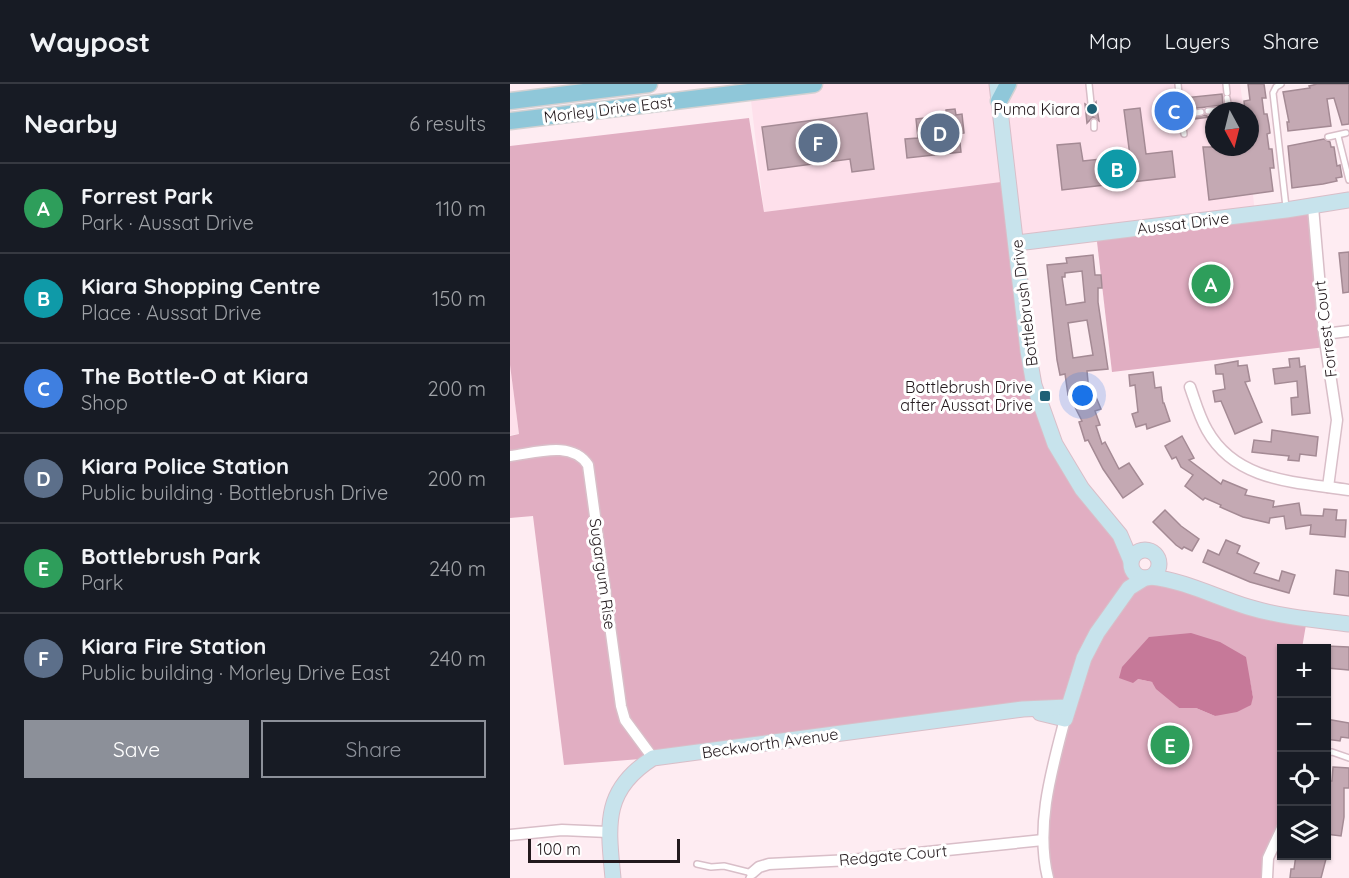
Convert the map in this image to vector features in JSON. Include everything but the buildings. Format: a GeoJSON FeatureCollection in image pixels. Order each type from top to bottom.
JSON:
{"type":"FeatureCollection","features":[{"type":"Feature","properties":{"kind":"main road","name":"Morley Drive East"},"geometry":{"type":"LineString","coordinates":[[510,101],[649,84]]}},
{"type":"Feature","properties":{"kind":"main road","name":"Morley Drive East"},"geometry":{"type":"LineString","coordinates":[[510,121],[754,88],[814,84]]}},
{"type":"Feature","properties":{"kind":"main road"},"geometry":{"type":"LineString","coordinates":[[998,92],[1008,84]]}},
{"type":"Feature","properties":{"kind":"street","name":"Bottlebrush Drive"},"geometry":{"type":"LineString","coordinates":[[998,92],[1028,351],[1043,413],[1055,444],[1068,468],[1120,535],[1140,572]]}},
{"type":"Feature","properties":{"kind":"street","name":"Aussat Drive"},"geometry":{"type":"LineString","coordinates":[[1017,243],[1313,207],[1349,200]]}},
{"type":"Feature","properties":{"kind":"street","name":"Forrest Court"},"geometry":{"type":"LineString","coordinates":[[1313,207],[1324,334],[1337,420],[1328,487]]}},
{"type":"Feature","properties":{"kind":"street"},"geometry":{"type":"LineString","coordinates":[[1324,334],[1349,331]]}},
{"type":"Feature","properties":{"kind":"street"},"geometry":{"type":"LineString","coordinates":[[1190,387],[1207,431],[1216,444],[1233,460],[1267,477],[1349,490]]}},
{"type":"Feature","properties":{"kind":"street","name":"Sugargum Rise"},"geometry":{"type":"LineString","coordinates":[[510,456],[564,450],[584,458],[588,465],[621,706],[625,720],[652,758]]}},
{"type":"Feature","properties":{"kind":"street","name":"Bottlebrush Drive"},"geometry":{"type":"LineString","coordinates":[[1120,535],[1154,554],[1158,562]]}},
{"type":"Feature","properties":{"kind":"street"},"geometry":{"type":"LineString","coordinates":[[1048,878],[1043,840],[1052,771],[1067,713],[1084,658],[1097,633],[1140,572],[1137,553],[1146,551]]}},
{"type":"Feature","properties":{"kind":"street"},"geometry":{"type":"LineString","coordinates":[[1140,572],[1158,569],[1158,562]]}},
{"type":"Feature","properties":{"kind":"street"},"geometry":{"type":"LineString","coordinates":[[1158,562],[1181,582]]}},
{"type":"Feature","properties":{"kind":"street"},"geometry":{"type":"LineString","coordinates":[[1140,572],[1181,582],[1215,597],[1251,608],[1349,624]]}},
{"type":"Feature","properties":{"kind":"street","name":"Beckworth Avenue"},"geometry":{"type":"LineString","coordinates":[[652,758],[1023,709],[1067,713]]}},
{"type":"Feature","properties":{"kind":"street"},"geometry":{"type":"LineString","coordinates":[[613,878],[608,832],[610,813],[617,795],[629,778],[652,758]]}},
{"type":"Feature","properties":{"kind":"street"},"geometry":{"type":"LineString","coordinates":[[510,835],[561,830],[608,832]]}},
{"type":"Feature","properties":{"kind":"street"},"geometry":{"type":"LineString","coordinates":[[1266,878],[1268,858],[1277,837]]}},
{"type":"Feature","properties":{"kind":"street","name":"Redgate Court"},"geometry":{"type":"LineString","coordinates":[[750,876],[759,867],[769,864],[851,860],[1043,840]]}},
{"type":"Feature","properties":{"kind":"lane"},"geometry":{"type":"LineString","coordinates":[[1089,84],[1092,103]]}},
{"type":"Feature","properties":{"kind":"lane"},"geometry":{"type":"LineString","coordinates":[[1178,84],[1179,94]]}},
{"type":"Feature","properties":{"kind":"lane"},"geometry":{"type":"LineString","coordinates":[[1226,84],[1228,102]]}},
{"type":"Feature","properties":{"kind":"lane"},"geometry":{"type":"LineString","coordinates":[[1281,84],[1273,93],[1286,210]]}},
{"type":"Feature","properties":{"kind":"lane"},"geometry":{"type":"LineString","coordinates":[[1191,114],[1201,112]]}},
{"type":"Feature","properties":{"kind":"lane"},"geometry":{"type":"LineString","coordinates":[[1328,137],[1346,133]]}},
{"type":"Feature","properties":{"kind":"lane"},"geometry":{"type":"LineString","coordinates":[[1338,136],[1349,180]]}},
{"type":"Feature","properties":{"kind":"lane"},"geometry":{"type":"LineString","coordinates":[[1331,752],[1349,758]]}},
{"type":"Feature","properties":{"kind":"lane"},"geometry":{"type":"LineString","coordinates":[[697,864],[711,867],[724,866],[750,876]]}},
{"type":"Feature","properties":{"kind":"shaded area"},"geometry":{"type":"Polygon","coordinates":[[[814,84],[1240,84],[1243,102],[1205,102],[1205,156],[1249,156],[1255,214],[1017,243],[1009,182],[764,212],[750,92],[814,84]]]}},
{"type":"Feature","properties":{"kind":"shaded area"},"geometry":{"type":"Polygon","coordinates":[[[749,118],[764,212],[1009,181],[1043,413],[1131,567],[1129,587],[1150,576],[1307,619],[1303,644],[1277,644],[1277,842],[1267,878],[1048,878],[1043,840],[1068,707],[653,758],[564,765],[533,516],[510,518],[510,436],[519,434],[510,365],[510,146],[749,118]],[[1138,679],[1152,682],[1179,708],[1196,708],[1215,716],[1253,697],[1250,682],[1138,679]]]}},
{"type":"Feature","properties":{"kind":"shaded area"},"geometry":{"type":"Polygon","coordinates":[[[1313,207],[1326,347],[1112,372],[1096,233],[1313,207]]]}},
{"type":"Feature","properties":{"kind":"shaded area"},"geometry":{"type":"Polygon","coordinates":[[[510,365],[519,434],[510,435],[510,365]]]}},
{"type":"Feature","properties":{"kind":"shaded area"},"geometry":{"type":"Polygon","coordinates":[[[1191,633],[1220,642],[1246,657],[1253,697],[1251,705],[1237,712],[1215,716],[1196,708],[1179,708],[1156,689],[1152,682],[1138,679],[1133,683],[1119,678],[1122,667],[1149,637],[1191,633]]]}},
{"type":"Feature","properties":{"kind":"place","name":"Puma Kiara"},"geometry":{"type":"Point","coordinates":[1092,109]}},
{"type":"Feature","properties":{"kind":"place","name":"The Bottle-O at Kiara"},"geometry":{"type":"Point","coordinates":[1174,111]}},
{"type":"Feature","properties":{"kind":"place","name":"Kiara Police Station"},"geometry":{"type":"Point","coordinates":[940,133]}},
{"type":"Feature","properties":{"kind":"place","name":"Kiara Fire Station"},"geometry":{"type":"Point","coordinates":[818,143]}},
{"type":"Feature","properties":{"kind":"place","name":"Kiara Shopping Centre"},"geometry":{"type":"Point","coordinates":[1117,169]}},
{"type":"Feature","properties":{"kind":"place","name":"Forrest Park"},"geometry":{"type":"Point","coordinates":[1211,284]}},
{"type":"Feature","properties":{"kind":"place","name":"Bottlebrush Drive after Aussat Drive"},"geometry":{"type":"Point","coordinates":[1045,396]}},
{"type":"Feature","properties":{"kind":"place","name":"Bottlebrush Park"},"geometry":{"type":"Point","coordinates":[1170,745]}}]}
